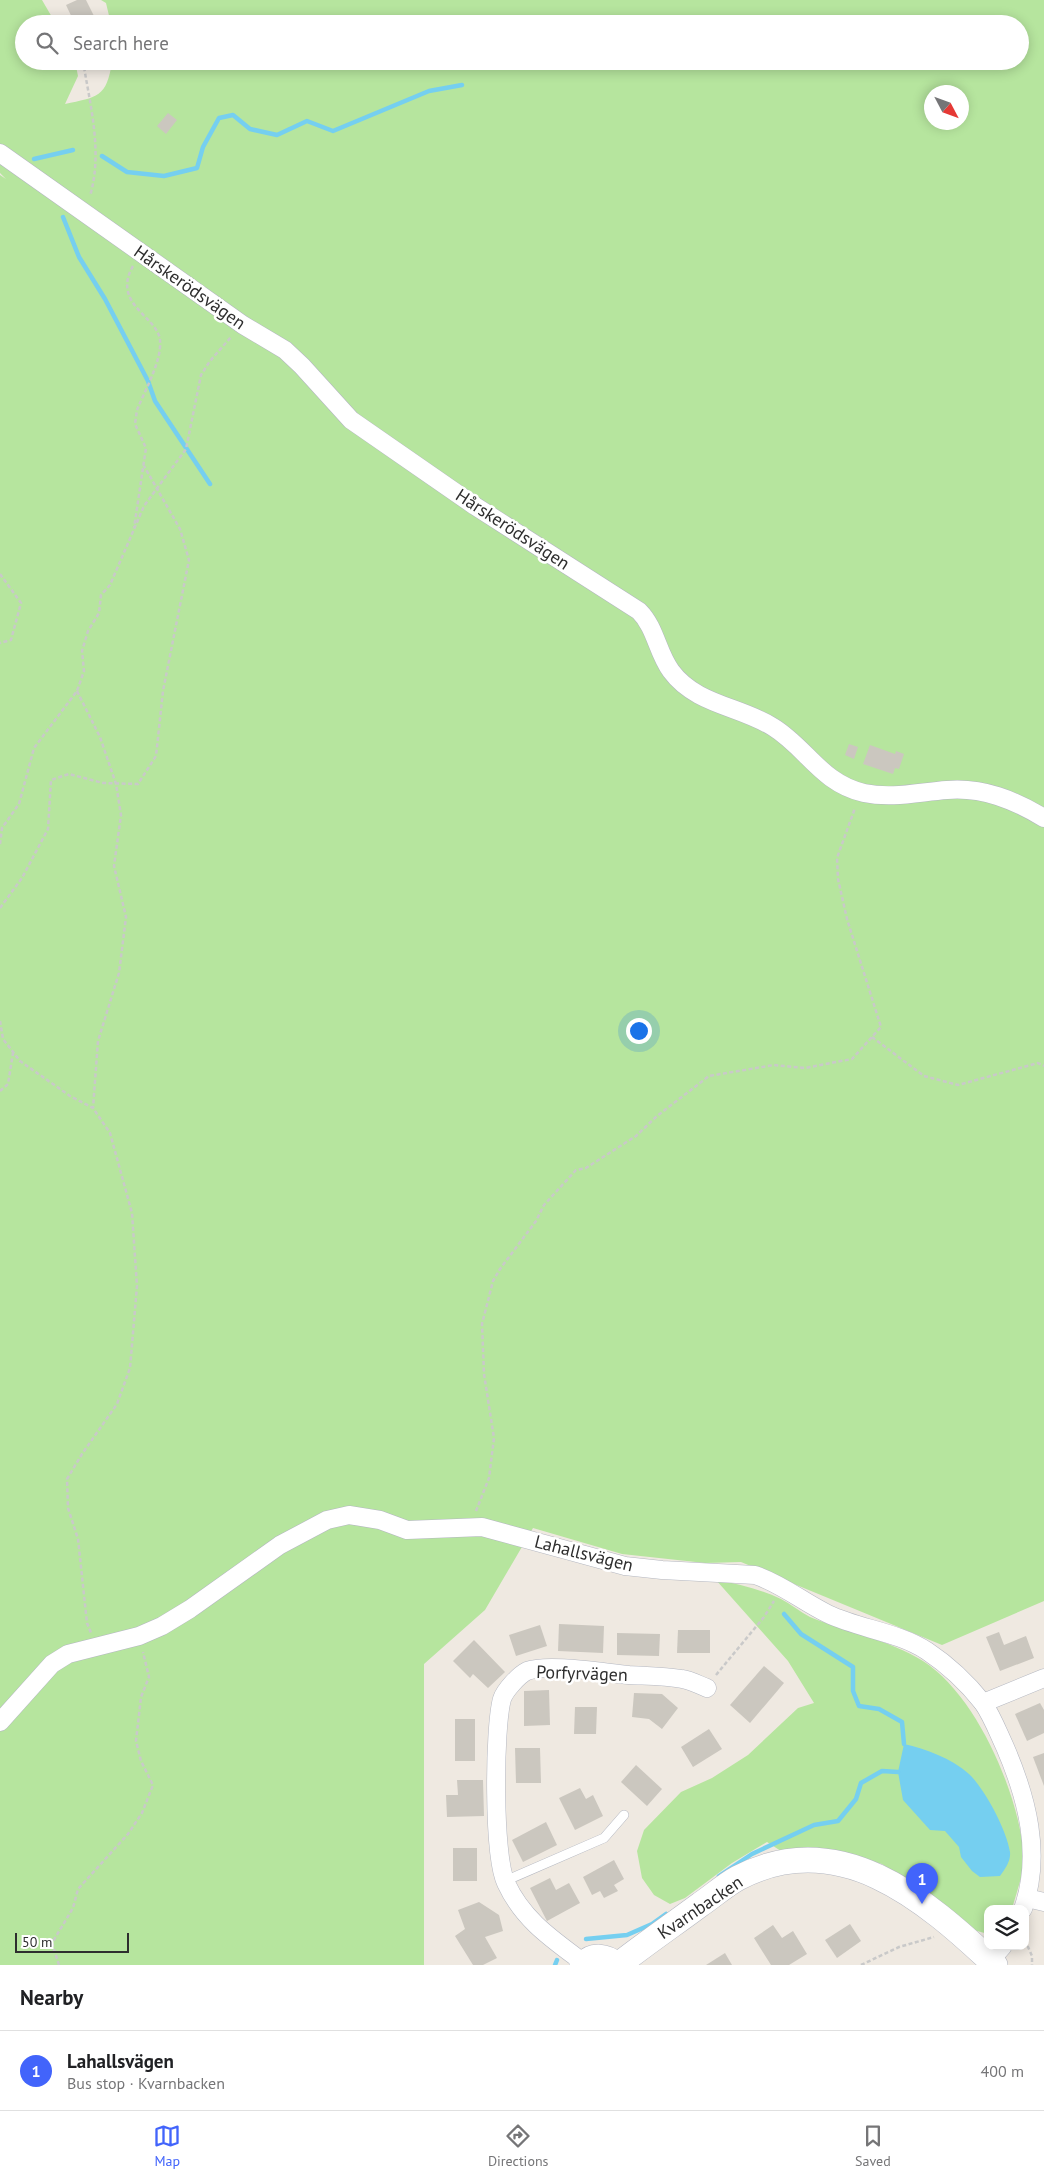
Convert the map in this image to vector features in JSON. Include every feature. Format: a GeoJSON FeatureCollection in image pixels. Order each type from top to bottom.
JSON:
{"type":"FeatureCollection","features":[{"type":"Feature","properties":{"kind":"street","name":"Hårskerödsvägen"},"geometry":{"type":"LineString","coordinates":[[0,153],[243,325],[285,350],[351,420],[475,506],[639,611],[652,627],[671,670],[687,688],[711,701],[754,717],[775,728],[834,781],[862,792],[885,797],[950,790],[977,790],[997,795],[1044,818]]}},
{"type":"Feature","properties":{"kind":"street","name":"Lahallsvägen"},"geometry":{"type":"LineString","coordinates":[[0,1722],[52,1664],[68,1654],[139,1636],[190,1609],[280,1545],[327,1520],[349,1515],[370,1518],[407,1530],[470,1526],[504,1531],[560,1549],[625,1566],[662,1570],[748,1574],[768,1580],[828,1614],[895,1636],[925,1650],[949,1668],[983,1703],[995,1724],[1020,1782],[1030,1825],[1031,1903]]}},
{"type":"Feature","properties":{"kind":"street","name":"Porfyrvägen"},"geometry":{"type":"LineString","coordinates":[[583,1964],[531,1922],[516,1902],[500,1867],[497,1842],[498,1720],[502,1696],[514,1682],[527,1672],[550,1669],[683,1679],[707,1688]]}},
{"type":"Feature","properties":{"kind":"street"},"geometry":{"type":"LineString","coordinates":[[983,1703],[1044,1678]]}},
{"type":"Feature","properties":{"kind":"street","name":"Kvarnbacken"},"geometry":{"type":"LineString","coordinates":[[618,1965],[738,1878],[782,1862],[819,1860],[847,1864],[882,1877],[996,1957]]}},
{"type":"Feature","properties":{"kind":"street"},"geometry":{"type":"LineString","coordinates":[[583,1964],[591,1958],[600,1956],[608,1958],[618,1965]]}},
{"type":"Feature","properties":{"kind":"lane"},"geometry":{"type":"LineString","coordinates":[[505,1881],[604,1838],[624,1815]]}},
{"type":"Feature","properties":{"kind":"path"},"geometry":{"type":"LineString","coordinates":[[84,70],[95,133],[91,192],[85,212]]}},
{"type":"Feature","properties":{"kind":"path"},"geometry":{"type":"LineString","coordinates":[[133,530],[136,499],[144,466],[145,442],[137,429],[135,420],[137,410],[160,352],[160,339],[154,326],[134,305],[128,282],[132,268],[145,254]]}},
{"type":"Feature","properties":{"kind":"path"},"geometry":{"type":"LineString","coordinates":[[0,844],[2,828],[19,804],[34,748],[77,691],[84,672],[82,652],[88,631],[99,614],[101,595],[110,585],[144,506],[186,449],[201,376],[210,360],[243,325]]}},
{"type":"Feature","properties":{"kind":"path"},"geometry":{"type":"LineString","coordinates":[[0,908],[22,878],[48,830],[52,780],[68,774],[103,783],[138,784],[156,756],[163,691],[189,560],[180,528],[144,466]]}},
{"type":"Feature","properties":{"kind":"path"},"geometry":{"type":"LineString","coordinates":[[0,574],[21,603],[11,640],[0,643]]}},
{"type":"Feature","properties":{"kind":"path"},"geometry":{"type":"LineString","coordinates":[[77,691],[100,737],[116,784],[121,815],[114,866],[126,917],[119,973],[98,1041],[93,1108]]}},
{"type":"Feature","properties":{"kind":"path"},"geometry":{"type":"LineString","coordinates":[[470,1526],[489,1478],[494,1438],[484,1374],[482,1324],[493,1281],[536,1221],[544,1205],[576,1170],[586,1168],[636,1136],[657,1116],[709,1076],[774,1065],[805,1068],[852,1059],[881,1027],[847,919],[838,879],[837,858],[862,792]]}},
{"type":"Feature","properties":{"kind":"path"},"geometry":{"type":"LineString","coordinates":[[0,1020],[1,1039],[20,1061],[70,1096],[93,1108],[110,1134],[132,1213],[137,1286],[130,1368],[117,1404],[67,1479],[68,1508],[78,1539],[87,1623],[96,1646]]}},
{"type":"Feature","properties":{"kind":"path"},"geometry":{"type":"LineString","coordinates":[[872,1037],[924,1076],[958,1085],[1038,1063],[1044,1066]]}},
{"type":"Feature","properties":{"kind":"path"},"geometry":{"type":"LineString","coordinates":[[0,1091],[8,1084],[13,1053]]}},
{"type":"Feature","properties":{"kind":"path"},"geometry":{"type":"LineString","coordinates":[[707,1688],[764,1618],[782,1587]]}},
{"type":"Feature","properties":{"kind":"path"},"geometry":{"type":"LineString","coordinates":[[60,1965],[52,1943],[73,1908],[78,1889],[128,1834],[142,1814],[153,1785],[141,1761],[136,1741],[141,1697],[149,1677],[139,1636]]}},
{"type":"Feature","properties":{"kind":"path"},"geometry":{"type":"LineString","coordinates":[[861,1965],[899,1947],[937,1936],[930,1930]]}},
{"type":"Feature","properties":{"kind":"path"},"geometry":{"type":"LineString","coordinates":[[1029,1949],[1032,1956],[1032,1965]]}},
{"type":"Feature","properties":{"kind":"green space"},"geometry":{"type":"Polygon","coordinates":[[[0,0],[42,0],[51,15],[15,15],[15,70],[77,70],[78,76],[65,104],[85,100],[99,94],[107,82],[110,70],[1029,70],[1029,15],[109,15],[106,3],[101,0],[1044,0],[1044,1601],[942,1645],[741,1562],[705,1563],[622,1554],[533,1528],[485,1610],[424,1664],[424,1965],[0,1965],[0,175],[6,179],[0,173],[0,0]]]}},
{"type":"Feature","properties":{"kind":"green space"},"geometry":{"type":"Polygon","coordinates":[[[716,1580],[765,1592],[785,1601],[810,1617],[896,1647],[923,1661],[941,1675],[958,1694],[973,1715],[999,1763],[1016,1812],[1025,1854],[1013,1905],[984,1905],[984,1933],[970,1929],[946,1908],[882,1864],[842,1853],[784,1853],[767,1842],[732,1863],[685,1898],[670,1904],[654,1895],[642,1878],[637,1851],[644,1830],[681,1792],[712,1778],[748,1755],[798,1708],[814,1703],[788,1661],[716,1580]]]}},
{"type":"Feature","properties":{"kind":"water"},"geometry":{"type":"Polygon","coordinates":[[[904,1744],[929,1751],[954,1763],[969,1774],[982,1790],[1005,1833],[1010,1852],[1009,1862],[1000,1876],[980,1877],[972,1871],[961,1857],[959,1847],[945,1831],[930,1830],[903,1800],[898,1772],[904,1744]]]}},
{"type":"Feature","properties":{"kind":"building"},"geometry":{"type":"Polygon","coordinates":[[[77,0],[86,0],[94,15],[71,15],[66,5],[77,0]]]}},
{"type":"Feature","properties":{"kind":"building"},"geometry":{"type":"Polygon","coordinates":[[[168,113],[177,120],[166,134],[157,126],[168,113]]]}},
{"type":"Feature","properties":{"kind":"building"},"geometry":{"type":"Polygon","coordinates":[[[849,744],[858,747],[854,759],[845,755],[849,744]]]}},
{"type":"Feature","properties":{"kind":"building"},"geometry":{"type":"Polygon","coordinates":[[[870,745],[895,754],[896,751],[904,754],[899,769],[895,768],[893,774],[863,764],[870,745]]]}},
{"type":"Feature","properties":{"kind":"building"},"geometry":{"type":"Polygon","coordinates":[[[559,1624],[604,1626],[603,1653],[558,1651],[559,1624]]]}},
{"type":"Feature","properties":{"kind":"building"},"geometry":{"type":"Polygon","coordinates":[[[540,1625],[547,1646],[516,1656],[509,1635],[540,1625]]]}},
{"type":"Feature","properties":{"kind":"building"},"geometry":{"type":"Polygon","coordinates":[[[678,1630],[710,1630],[710,1653],[677,1653],[678,1630]]]}},
{"type":"Feature","properties":{"kind":"building"},"geometry":{"type":"Polygon","coordinates":[[[999,1632],[1004,1645],[1026,1636],[1034,1658],[1000,1671],[986,1637],[999,1632]]]}},
{"type":"Feature","properties":{"kind":"building"},"geometry":{"type":"Polygon","coordinates":[[[617,1633],[660,1634],[659,1656],[617,1655],[617,1633]]]}},
{"type":"Feature","properties":{"kind":"building"},"geometry":{"type":"Polygon","coordinates":[[[474,1640],[505,1672],[488,1688],[473,1674],[470,1678],[453,1661],[474,1640]]]}},
{"type":"Feature","properties":{"kind":"building"},"geometry":{"type":"Polygon","coordinates":[[[764,1666],[784,1683],[750,1723],[730,1705],[764,1666]]]}},
{"type":"Feature","properties":{"kind":"building"},"geometry":{"type":"Polygon","coordinates":[[[549,1690],[550,1725],[524,1726],[524,1691],[549,1690]]]}},
{"type":"Feature","properties":{"kind":"building"},"geometry":{"type":"Polygon","coordinates":[[[634,1693],[662,1694],[678,1708],[662,1729],[649,1719],[632,1717],[634,1693]]]}},
{"type":"Feature","properties":{"kind":"building"},"geometry":{"type":"Polygon","coordinates":[[[1040,1703],[1044,1710],[1044,1733],[1027,1741],[1015,1714],[1040,1703]]]}},
{"type":"Feature","properties":{"kind":"building"},"geometry":{"type":"Polygon","coordinates":[[[575,1707],[597,1707],[596,1734],[574,1734],[575,1707]]]}},
{"type":"Feature","properties":{"kind":"building"},"geometry":{"type":"Polygon","coordinates":[[[455,1719],[475,1719],[475,1761],[455,1761],[455,1719]]]}},
{"type":"Feature","properties":{"kind":"building"},"geometry":{"type":"Polygon","coordinates":[[[709,1729],[722,1749],[693,1767],[681,1747],[709,1729]]]}},
{"type":"Feature","properties":{"kind":"building"},"geometry":{"type":"Polygon","coordinates":[[[515,1748],[540,1748],[541,1783],[516,1783],[515,1748]]]}},
{"type":"Feature","properties":{"kind":"building"},"geometry":{"type":"Polygon","coordinates":[[[1044,1753],[1044,1786],[1033,1757],[1044,1753]]]}},
{"type":"Feature","properties":{"kind":"building"},"geometry":{"type":"Polygon","coordinates":[[[636,1765],[662,1789],[647,1806],[621,1782],[636,1765]]]}},
{"type":"Feature","properties":{"kind":"building"},"geometry":{"type":"Polygon","coordinates":[[[457,1780],[483,1780],[484,1816],[447,1817],[446,1795],[458,1795],[457,1780]]]}},
{"type":"Feature","properties":{"kind":"building"},"geometry":{"type":"Polygon","coordinates":[[[580,1788],[586,1799],[593,1795],[603,1816],[575,1830],[559,1798],[580,1788]]]}},
{"type":"Feature","properties":{"kind":"building"},"geometry":{"type":"Polygon","coordinates":[[[546,1822],[557,1845],[523,1862],[512,1840],[546,1822]]]}},
{"type":"Feature","properties":{"kind":"building"},"geometry":{"type":"Polygon","coordinates":[[[453,1848],[477,1848],[477,1881],[453,1881],[453,1848]]]}},
{"type":"Feature","properties":{"kind":"building"},"geometry":{"type":"Polygon","coordinates":[[[614,1860],[624,1879],[614,1885],[618,1891],[604,1898],[600,1891],[592,1895],[583,1877],[614,1860]]]}},
{"type":"Feature","properties":{"kind":"building"},"geometry":{"type":"Polygon","coordinates":[[[550,1878],[556,1890],[569,1883],[580,1903],[547,1921],[530,1888],[550,1878]]]}},
{"type":"Feature","properties":{"kind":"building"},"geometry":{"type":"Polygon","coordinates":[[[479,1902],[499,1915],[503,1931],[485,1937],[497,1958],[483,1965],[473,1965],[455,1936],[465,1929],[458,1910],[479,1902]]]}},
{"type":"Feature","properties":{"kind":"building"},"geometry":{"type":"Polygon","coordinates":[[[850,1924],[861,1941],[837,1958],[825,1940],[850,1924]]]}},
{"type":"Feature","properties":{"kind":"building"},"geometry":{"type":"Polygon","coordinates":[[[773,1925],[782,1938],[793,1931],[807,1954],[789,1965],[771,1965],[754,1938],[773,1925]]]}},
{"type":"Feature","properties":{"kind":"building"},"geometry":{"type":"Polygon","coordinates":[[[725,1953],[732,1965],[706,1965],[725,1953]]]}},
{"type":"Feature","properties":{"kind":"waterway"},"geometry":{"type":"LineString","coordinates":[[102,156],[127,172],[164,176],[197,168],[203,147],[219,118],[233,115],[250,129],[277,135],[307,121],[333,131],[429,91],[462,85]]}},
{"type":"Feature","properties":{"kind":"waterway"},"geometry":{"type":"LineString","coordinates":[[34,159],[73,150]]}},
{"type":"Feature","properties":{"kind":"waterway"},"geometry":{"type":"LineString","coordinates":[[63,217],[79,257],[105,299],[148,381],[155,401],[210,484]]}},
{"type":"Feature","properties":{"kind":"waterway"},"geometry":{"type":"LineString","coordinates":[[784,1614],[801,1634],[853,1667],[853,1691],[859,1706],[879,1709],[902,1722],[904,1744]]}},
{"type":"Feature","properties":{"kind":"waterway"},"geometry":{"type":"LineString","coordinates":[[719,1876],[752,1854],[814,1825],[838,1821],[856,1799],[861,1783],[882,1771],[898,1772]]}},
{"type":"Feature","properties":{"kind":"waterway"},"geometry":{"type":"LineString","coordinates":[[586,1939],[627,1935],[652,1924],[666,1914]]}},
{"type":"Feature","properties":{"kind":"waterway"},"geometry":{"type":"LineString","coordinates":[[555,1965],[557,1960]]}},
{"type":"Feature","properties":{"kind":"place","name":"Lahallsvägen"},"geometry":{"type":"Point","coordinates":[922,1904]}}]}
